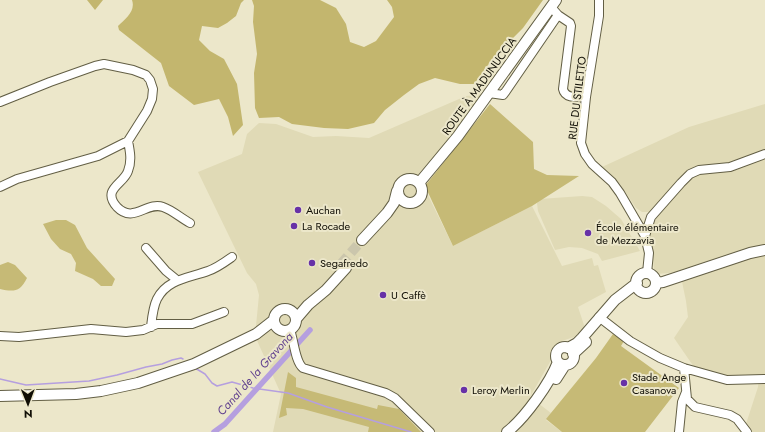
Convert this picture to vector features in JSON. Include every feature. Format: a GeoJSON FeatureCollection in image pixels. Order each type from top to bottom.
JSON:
{"type":"FeatureCollection","features":[{"type":"Feature","properties":{"kind":"main road","name":"ROUTE À MADUNUCCIA"},"geometry":{"type":"LineString","coordinates":[[419,183],[458,136],[554,3]]}},
{"type":"Feature","properties":{"kind":"main road"},"geometry":{"type":"LineString","coordinates":[[397,191],[398,197],[408,204],[419,200],[422,195],[422,189],[419,183],[410,179],[401,182],[397,191],[394,203],[364,243],[398,208],[402,201]]}},
{"type":"Feature","properties":{"kind":"main road"},"geometry":{"type":"LineString","coordinates":[[656,283],[750,253],[765,250]]}},
{"type":"Feature","properties":{"kind":"main road"},"geometry":{"type":"LineString","coordinates":[[293,315],[308,306],[326,290],[343,266]]}},
{"type":"Feature","properties":{"kind":"main road"},"geometry":{"type":"LineString","coordinates":[[644,273],[653,275],[656,283],[654,289],[649,292],[642,292],[638,287],[638,277],[644,273]]}},
{"type":"Feature","properties":{"kind":"main road"},"geometry":{"type":"LineString","coordinates":[[507,432],[530,408],[555,370],[562,364],[571,363],[573,360],[571,351],[577,343],[617,304],[638,287]]}},
{"type":"Feature","properties":{"kind":"main road"},"geometry":{"type":"LineString","coordinates":[[284,309],[293,315],[294,325],[290,330],[284,331],[276,324],[275,314],[280,310],[284,309]]}},
{"type":"Feature","properties":{"kind":"main road"},"geometry":{"type":"LineString","coordinates":[[0,396],[76,394],[101,391],[138,383],[194,364],[276,324]]}},
{"type":"Feature","properties":{"kind":"main road"},"geometry":{"type":"LineString","coordinates":[[562,364],[556,357],[557,351],[563,347],[571,351]]}},
{"type":"Feature","properties":{"kind":"main road"},"geometry":{"type":"LineString","coordinates":[[515,432],[535,411],[562,364]]}},
{"type":"Feature","properties":{"kind":"street","name":"RUE DU STILETTO"},"geometry":{"type":"LineString","coordinates":[[599,0],[599,16],[586,97],[581,143],[585,154],[592,164],[612,182],[620,193],[646,236],[649,253],[647,273]]}},
{"type":"Feature","properties":{"kind":"street"},"geometry":{"type":"LineString","coordinates":[[554,3],[558,15],[570,23],[571,26],[563,89],[564,93],[567,96],[586,97]]}},
{"type":"Feature","properties":{"kind":"street"},"geometry":{"type":"LineString","coordinates":[[489,93],[503,95],[558,15]]}},
{"type":"Feature","properties":{"kind":"street"},"geometry":{"type":"LineString","coordinates":[[0,102],[50,82],[104,64],[133,70],[146,75],[154,89],[147,111],[128,140],[98,156],[17,179],[0,187]]}},
{"type":"Feature","properties":{"kind":"street"},"geometry":{"type":"LineString","coordinates":[[128,140],[131,155],[128,172],[114,187],[112,192],[112,198],[116,206],[128,213],[135,213],[153,206],[163,206],[190,223]]}},
{"type":"Feature","properties":{"kind":"street"},"geometry":{"type":"LineString","coordinates":[[646,236],[651,217],[690,174],[699,170],[730,167],[765,154]]}},
{"type":"Feature","properties":{"kind":"street"},"geometry":{"type":"LineString","coordinates":[[635,218],[651,217]]}},
{"type":"Feature","properties":{"kind":"street"},"geometry":{"type":"LineString","coordinates":[[146,248],[166,271],[177,280]]}},
{"type":"Feature","properties":{"kind":"street"},"geometry":{"type":"LineString","coordinates":[[151,327],[156,301],[162,291],[177,280],[208,271],[223,264],[232,257]]}},
{"type":"Feature","properties":{"kind":"street"},"geometry":{"type":"LineString","coordinates":[[0,336],[20,337],[91,329],[126,332],[143,330],[157,324],[192,324],[224,312]]}},
{"type":"Feature","properties":{"kind":"street"},"geometry":{"type":"LineString","coordinates":[[601,319],[630,341],[660,358],[684,368],[727,380],[765,379]]}},
{"type":"Feature","properties":{"kind":"street"},"geometry":{"type":"LineString","coordinates":[[290,330],[300,366],[386,393],[395,398],[430,432]]}},
{"type":"Feature","properties":{"kind":"street"},"geometry":{"type":"LineString","coordinates":[[684,368],[687,399],[695,407],[730,415],[737,419],[747,432]]}},
{"type":"Feature","properties":{"kind":"street"},"geometry":{"type":"LineString","coordinates":[[679,432],[682,402],[686,391]]}},
{"type":"Feature","properties":{"kind":"shaded area"},"geometry":{"type":"Polygon","coordinates":[[[87,0],[103,0],[95,10],[87,0]]]}},
{"type":"Feature","properties":{"kind":"shaded area"},"geometry":{"type":"Polygon","coordinates":[[[132,0],[244,0],[241,3],[236,16],[227,23],[218,28],[202,26],[199,40],[210,51],[224,59],[237,84],[243,125],[233,136],[228,117],[219,99],[194,105],[169,86],[161,63],[119,30],[118,26],[127,18],[131,11],[133,4],[132,0]]]}},
{"type":"Feature","properties":{"kind":"shaded area"},"geometry":{"type":"Polygon","coordinates":[[[252,0],[320,0],[336,8],[346,24],[350,42],[364,47],[376,41],[394,17],[392,7],[387,0],[543,0],[523,28],[494,57],[474,84],[460,84],[435,78],[419,84],[404,95],[385,110],[374,123],[348,129],[292,124],[279,117],[259,118],[255,108],[254,73],[257,54],[253,22],[254,6],[252,0]]]}},
{"type":"Feature","properties":{"kind":"shaded area"},"geometry":{"type":"Polygon","coordinates":[[[483,94],[473,111],[418,175],[453,246],[532,206],[562,266],[592,258],[594,266],[598,265],[606,292],[578,307],[585,328],[574,337],[562,341],[530,397],[551,413],[546,420],[562,432],[273,432],[281,394],[255,336],[259,295],[256,284],[247,273],[198,172],[242,154],[247,134],[259,123],[276,124],[313,137],[336,136],[369,138],[466,96],[483,94]]]}},
{"type":"Feature","properties":{"kind":"shaded area"},"geometry":{"type":"Polygon","coordinates":[[[490,104],[533,142],[534,169],[547,175],[579,176],[532,206],[453,246],[425,186],[490,104]]]}},
{"type":"Feature","properties":{"kind":"shaded area"},"geometry":{"type":"Polygon","coordinates":[[[765,104],[765,432],[750,432],[745,427],[758,387],[759,377],[726,378],[694,367],[674,338],[688,317],[680,272],[657,274],[654,269],[650,234],[655,220],[649,212],[642,212],[636,208],[620,184],[602,167],[689,127],[765,104]]]}},
{"type":"Feature","properties":{"kind":"shaded area","name":"École élémentaire de Mezzavia"},"geometry":{"type":"Polygon","coordinates":[[[582,196],[592,197],[606,206],[621,219],[640,251],[602,261],[598,254],[582,248],[569,247],[555,250],[538,211],[537,203],[540,199],[582,196]]]}},
{"type":"Feature","properties":{"kind":"shaded area"},"geometry":{"type":"Polygon","coordinates":[[[56,220],[66,220],[75,225],[87,248],[115,279],[112,286],[101,286],[93,279],[75,271],[76,263],[71,254],[60,249],[51,239],[43,224],[56,220]]]}},
{"type":"Feature","properties":{"kind":"shaded area"},"geometry":{"type":"Polygon","coordinates":[[[8,262],[15,265],[27,278],[22,286],[13,291],[0,289],[0,265],[8,262]]]}},
{"type":"Feature","properties":{"kind":"shaded area","name":"Stade Ange Casanova"},"geometry":{"type":"Polygon","coordinates":[[[613,334],[624,341],[621,346],[679,388],[645,432],[562,432],[546,419],[596,358],[613,334]]]}},
{"type":"Feature","properties":{"kind":"shaded area"},"geometry":{"type":"Polygon","coordinates":[[[288,372],[296,378],[296,387],[377,409],[378,405],[399,409],[421,432],[368,432],[369,427],[303,409],[286,408],[287,415],[279,418],[288,372]]]}},
{"type":"Feature","properties":{"kind":"waterway","name":"Canal de la Gravona"},"geometry":{"type":"LineString","coordinates":[[214,432],[225,424],[310,330]]}},
{"type":"Feature","properties":{"kind":"waterway"},"geometry":{"type":"LineString","coordinates":[[0,379],[26,385],[89,381],[162,364],[172,360],[183,359]]}},
{"type":"Feature","properties":{"kind":"waterway"},"geometry":{"type":"LineString","coordinates":[[195,368],[205,374],[212,383],[217,386],[232,382],[253,388],[288,393],[327,407],[411,432]]}},
{"type":"Feature","properties":{"kind":"tunnel"},"geometry":{"type":"LineString","coordinates":[[341,264],[362,240]]}},
{"type":"Feature","properties":{"kind":"place","name":"Auchan"},"geometry":{"type":"Point","coordinates":[298,210]}},
{"type":"Feature","properties":{"kind":"place","name":"La Rocade"},"geometry":{"type":"Point","coordinates":[294,226]}},
{"type":"Feature","properties":{"kind":"place","name":"École élémentaire de Mezzavia"},"geometry":{"type":"Point","coordinates":[588,233]}},
{"type":"Feature","properties":{"kind":"place","name":"Segafredo"},"geometry":{"type":"Point","coordinates":[312,263]}},
{"type":"Feature","properties":{"kind":"place","name":"U Caffè"},"geometry":{"type":"Point","coordinates":[383,295]}},
{"type":"Feature","properties":{"kind":"place","name":"Stade Ange Casanova"},"geometry":{"type":"Point","coordinates":[624,383]}},
{"type":"Feature","properties":{"kind":"place","name":"Leroy Merlin"},"geometry":{"type":"Point","coordinates":[464,390]}}]}
